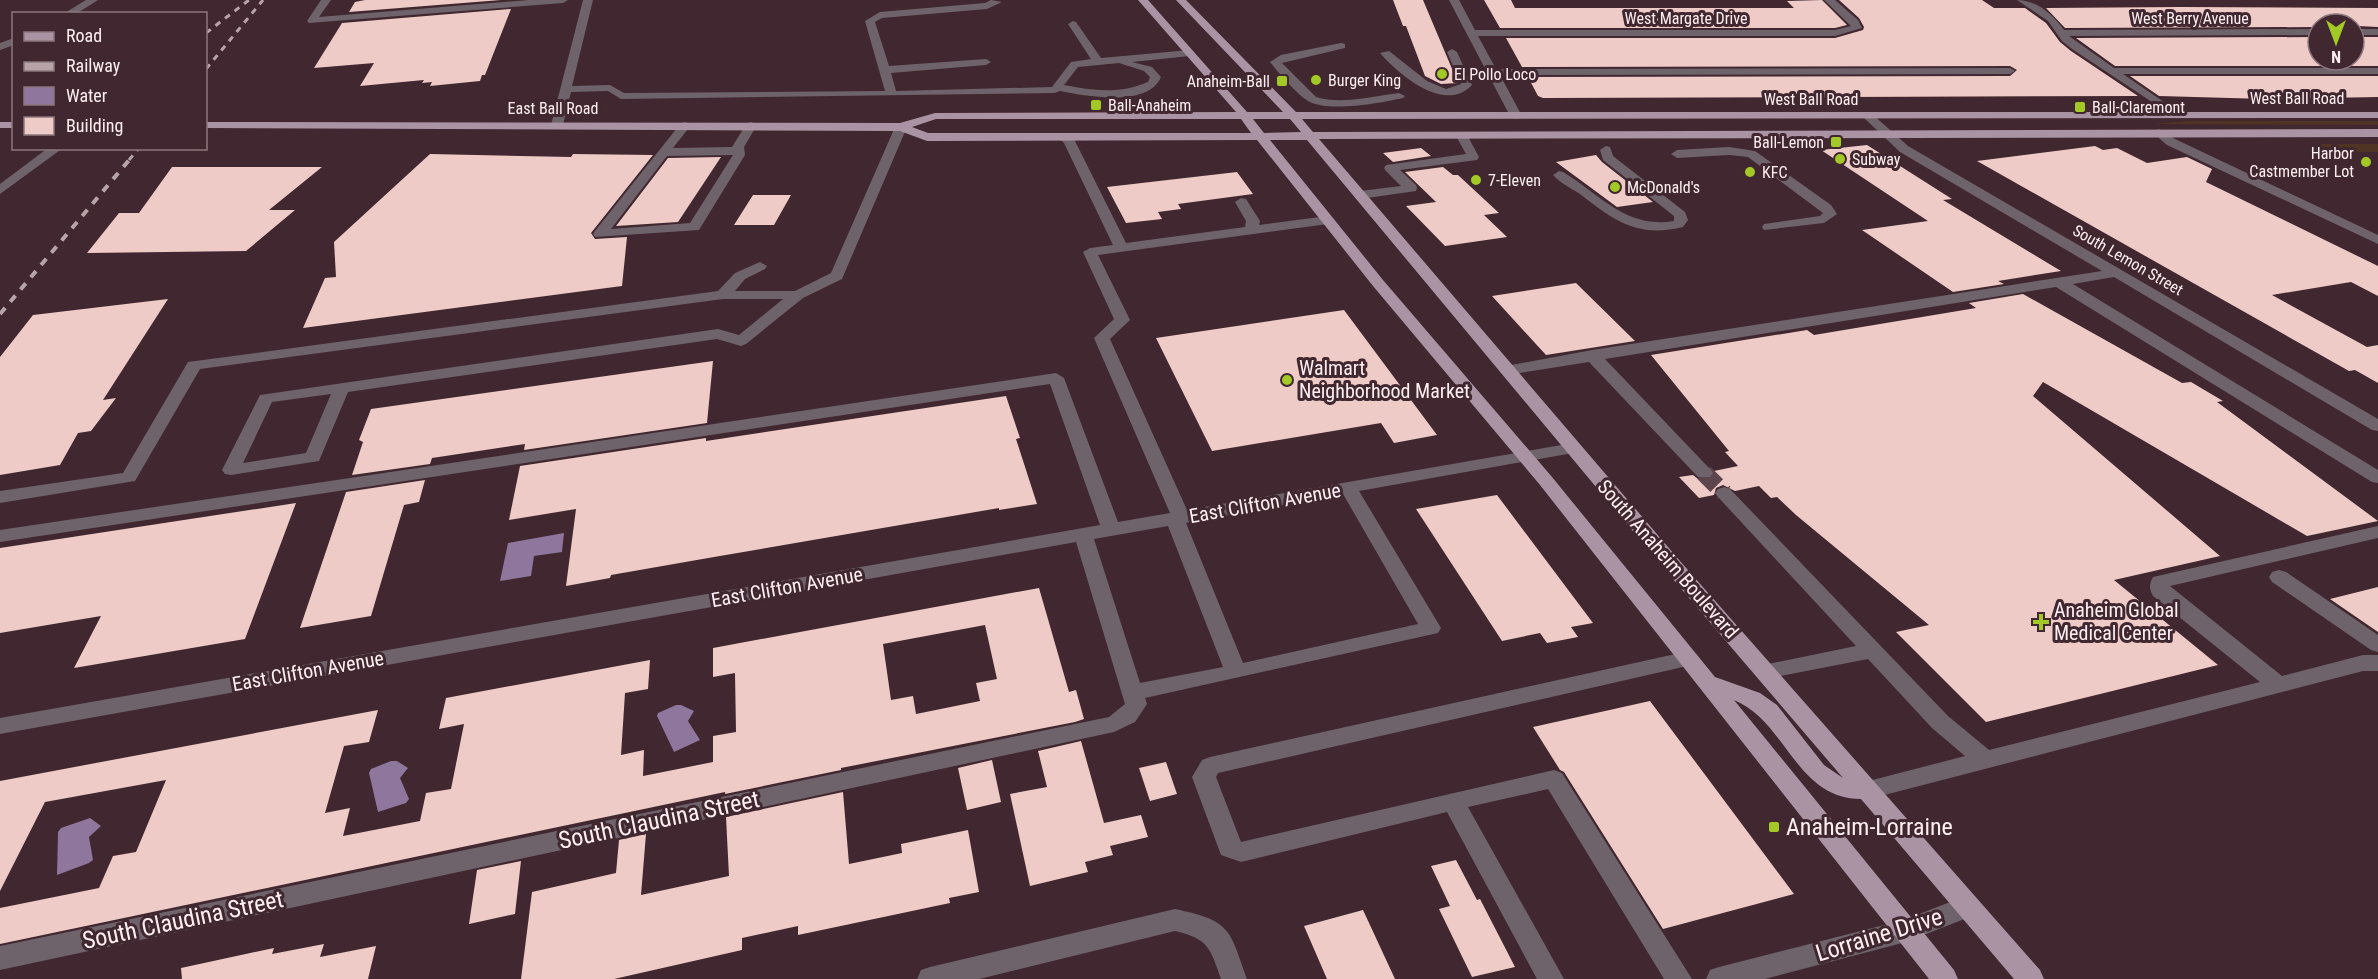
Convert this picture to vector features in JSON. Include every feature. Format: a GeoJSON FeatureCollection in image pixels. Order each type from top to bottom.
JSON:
{"type":"FeatureCollection","features":[{"type":"Feature","properties":{"kind":"main road"},"geometry":{"type":"LineString","coordinates":[[1143,0],[1244,116],[1378,283],[1526,458],[1945,979]]}},
{"type":"Feature","properties":{"kind":"main road","name":"South Anaheim Boulevard"},"geometry":{"type":"LineString","coordinates":[[1181,0],[1293,116],[1573,448],[2031,979]]}},
{"type":"Feature","properties":{"kind":"main road","name":"West Ball Road"},"geometry":{"type":"LineString","coordinates":[[1244,116],[2378,115]]}},
{"type":"Feature","properties":{"kind":"main road","name":"East Ball Road"},"geometry":{"type":"LineString","coordinates":[[207,125],[902,127],[935,116],[1244,116]]}},
{"type":"Feature","properties":{"kind":"main road","name":"East Ball Road"},"geometry":{"type":"LineString","coordinates":[[902,127],[927,137],[1260,137]]}},
{"type":"Feature","properties":{"kind":"main road","name":"West Ball Road"},"geometry":{"type":"LineString","coordinates":[[1260,137],[2378,133]]}},
{"type":"Feature","properties":{"kind":"main road"},"geometry":{"type":"LineString","coordinates":[[1708,682],[1758,703],[1775,718],[1806,761],[1823,777],[1842,789],[1869,790]]}},
{"type":"Feature","properties":{"kind":"street"},"geometry":{"type":"LineString","coordinates":[[72,12],[93,0]]}},
{"type":"Feature","properties":{"kind":"street"},"geometry":{"type":"LineString","coordinates":[[326,0],[312,21],[563,0]]}},
{"type":"Feature","properties":{"kind":"street"},"geometry":{"type":"LineString","coordinates":[[557,125],[588,0]]}},
{"type":"Feature","properties":{"kind":"street"},"geometry":{"type":"LineString","coordinates":[[892,94],[870,21],[880,15],[932,5],[987,6],[997,2],[996,0]]}},
{"type":"Feature","properties":{"kind":"street"},"geometry":{"type":"LineString","coordinates":[[1454,0],[1516,116]]}},
{"type":"Feature","properties":{"kind":"street","name":"West Margate Drive"},"geometry":{"type":"LineString","coordinates":[[1471,33],[1834,33],[1857,28],[1855,22],[1829,0]]}},
{"type":"Feature","properties":{"kind":"street"},"geometry":{"type":"LineString","coordinates":[[2022,0],[2051,19],[2076,47],[2176,115]]}},
{"type":"Feature","properties":{"kind":"street"},"geometry":{"type":"LineString","coordinates":[[1073,24],[1097,62]]}},
{"type":"Feature","properties":{"kind":"street","name":"West Berry Avenue"},"geometry":{"type":"LineString","coordinates":[[2062,33],[2306,33]]}},
{"type":"Feature","properties":{"kind":"street"},"geometry":{"type":"LineString","coordinates":[[1341,46],[1285,57],[1275,62],[1312,99],[1321,102],[1340,103],[1399,96]]}},
{"type":"Feature","properties":{"kind":"street"},"geometry":{"type":"LineString","coordinates":[[1385,53],[1426,87],[1449,91],[1464,88],[1467,85],[1452,52]]}},
{"type":"Feature","properties":{"kind":"street"},"geometry":{"type":"LineString","coordinates":[[566,89],[610,88],[621,96],[1054,90],[1075,64],[1190,53]]}},
{"type":"Feature","properties":{"kind":"street"},"geometry":{"type":"LineString","coordinates":[[1057,87],[1088,94],[1110,95],[1130,94],[1153,84],[1156,77],[1148,69],[1112,60]]}},
{"type":"Feature","properties":{"kind":"street"},"geometry":{"type":"LineString","coordinates":[[885,70],[986,62]]}},
{"type":"Feature","properties":{"kind":"street"},"geometry":{"type":"LineString","coordinates":[[1493,72],[2010,71]]}},
{"type":"Feature","properties":{"kind":"street"},"geometry":{"type":"LineString","coordinates":[[2112,72],[2378,71]]}},
{"type":"Feature","properties":{"kind":"street","name":"South Lemon Street"},"geometry":{"type":"LineString","coordinates":[[1867,115],[1897,144],[1914,155],[2378,426]]}},
{"type":"Feature","properties":{"kind":"street"},"geometry":{"type":"LineString","coordinates":[[685,125],[600,234],[694,227],[739,155],[738,147],[751,125]]}},
{"type":"Feature","properties":{"kind":"street"},"geometry":{"type":"LineString","coordinates":[[342,388],[313,457],[231,470],[266,398],[718,334],[741,340],[798,295],[837,276],[902,127]]}},
{"type":"Feature","properties":{"kind":"street"},"geometry":{"type":"LineString","coordinates":[[2159,133],[2171,142],[2378,240]]}},
{"type":"Feature","properties":{"kind":"street"},"geometry":{"type":"LineString","coordinates":[[1360,195],[1411,188],[1390,168],[1473,158],[1462,136]]}},
{"type":"Feature","properties":{"kind":"street"},"geometry":{"type":"LineString","coordinates":[[1064,137],[1069,141],[1122,248]]}},
{"type":"Feature","properties":{"kind":"street"},"geometry":{"type":"LineString","coordinates":[[0,190],[54,150]]}},
{"type":"Feature","properties":{"kind":"street"},"geometry":{"type":"LineString","coordinates":[[1559,175],[1574,183],[1614,216],[1625,221],[1655,228],[1678,224],[1681,220],[1680,215],[1606,157],[1606,150]]}},
{"type":"Feature","properties":{"kind":"street"},"geometry":{"type":"LineString","coordinates":[[1677,154],[1729,150],[1751,154],[1826,208],[1830,214],[1824,219],[1769,226]]}},
{"type":"Feature","properties":{"kind":"street"},"geometry":{"type":"LineString","coordinates":[[665,152],[739,151]]}},
{"type":"Feature","properties":{"kind":"street"},"geometry":{"type":"LineString","coordinates":[[1241,202],[1253,220],[1251,231]]}},
{"type":"Feature","properties":{"kind":"street"},"geometry":{"type":"LineString","coordinates":[[1236,672],[1178,519],[1102,338],[1122,320],[1090,252],[1328,220]]}},
{"type":"Feature","properties":{"kind":"street"},"geometry":{"type":"LineString","coordinates":[[723,296],[741,276],[760,266]]}},
{"type":"Feature","properties":{"kind":"street"},"geometry":{"type":"LineString","coordinates":[[1507,370],[2115,273]]}},
{"type":"Feature","properties":{"kind":"street"},"geometry":{"type":"LineString","coordinates":[[2059,282],[2378,478]]}},
{"type":"Feature","properties":{"kind":"street"},"geometry":{"type":"LineString","coordinates":[[0,497],[129,477],[194,365],[723,296],[798,295]]}},
{"type":"Feature","properties":{"kind":"street"},"geometry":{"type":"LineString","coordinates":[[1592,356],[1704,472]]}},
{"type":"Feature","properties":{"kind":"street"},"geometry":{"type":"LineString","coordinates":[[0,536],[1056,378],[1111,530]]}},
{"type":"Feature","properties":{"kind":"street","name":"East Clifton Avenue"},"geometry":{"type":"LineString","coordinates":[[0,726],[1573,448]]}},
{"type":"Feature","properties":{"kind":"street"},"geometry":{"type":"LineString","coordinates":[[1083,535],[1132,693],[1431,628],[1348,489]]}},
{"type":"Feature","properties":{"kind":"street"},"geometry":{"type":"LineString","coordinates":[[1724,493],[1940,722],[1986,761]]}},
{"type":"Feature","properties":{"kind":"street"},"geometry":{"type":"LineString","coordinates":[[2279,685],[2160,591],[2160,582],[2378,532]]}},
{"type":"Feature","properties":{"kind":"street"},"geometry":{"type":"LineString","coordinates":[[2279,577],[2378,645]]}},
{"type":"Feature","properties":{"kind":"street"},"geometry":{"type":"LineString","coordinates":[[1765,671],[1871,651]]}},
{"type":"Feature","properties":{"kind":"street"},"geometry":{"type":"LineString","coordinates":[[1679,979],[1554,779],[1241,852],[1230,848],[1204,777],[1210,766],[1689,659]]}},
{"type":"Feature","properties":{"kind":"street"},"geometry":{"type":"LineString","coordinates":[[1869,790],[2363,663],[2378,663]]}},
{"type":"Feature","properties":{"kind":"street","name":"South Claudina Street"},"geometry":{"type":"LineString","coordinates":[[0,958],[1114,724],[1132,713],[1136,704],[1132,693]]}},
{"type":"Feature","properties":{"kind":"street"},"geometry":{"type":"LineString","coordinates":[[1453,801],[1551,979]]}},
{"type":"Feature","properties":{"kind":"street","name":"Lorraine Drive"},"geometry":{"type":"LineString","coordinates":[[1719,979],[1906,931],[1968,906]]}},
{"type":"Feature","properties":{"kind":"street"},"geometry":{"type":"LineString","coordinates":[[930,979],[1174,920],[1203,926],[1221,941],[1234,979]]}},
{"type":"Feature","properties":{"kind":"shaded area"},"geometry":{"type":"Polygon","coordinates":[[[2188,121],[2378,121],[2378,125],[2153,124],[2188,121]]]}},
{"type":"Feature","properties":{"kind":"shaded area"},"geometry":{"type":"Polygon","coordinates":[[[2314,144],[2378,144],[2378,152],[2331,152],[2314,144]]]}},
{"type":"Feature","properties":{"kind":"water"},"geometry":{"type":"Polygon","coordinates":[[[564,533],[562,552],[534,556],[531,576],[500,581],[508,543],[564,533]]]}},
{"type":"Feature","properties":{"kind":"water"},"geometry":{"type":"Polygon","coordinates":[[[676,705],[694,711],[688,721],[700,740],[674,752],[657,716],[658,713],[676,705]]]}},
{"type":"Feature","properties":{"kind":"water"},"geometry":{"type":"Polygon","coordinates":[[[397,761],[408,768],[400,778],[409,799],[406,803],[378,812],[369,773],[371,769],[397,761]]]}},
{"type":"Feature","properties":{"kind":"water"},"geometry":{"type":"Polygon","coordinates":[[[90,818],[101,826],[89,837],[93,860],[57,875],[58,832],[61,828],[90,818]]]}},
{"type":"Feature","properties":{"kind":"building"},"geometry":{"type":"Polygon","coordinates":[[[365,0],[501,0],[349,12],[355,2],[365,0]]]}},
{"type":"Feature","properties":{"kind":"building"},"geometry":{"type":"Polygon","coordinates":[[[1393,0],[1423,0],[1458,83],[1441,84],[1425,76],[1406,26],[1403,26],[1393,0]]]}},
{"type":"Feature","properties":{"kind":"building"},"geometry":{"type":"Polygon","coordinates":[[[1484,0],[1511,0],[1515,8],[1794,8],[1787,1],[1822,0],[1847,25],[1835,28],[1500,28],[1484,0]]]}},
{"type":"Feature","properties":{"kind":"building"},"geometry":{"type":"Polygon","coordinates":[[[1839,0],[1982,0],[1994,8],[2025,8],[2046,23],[2060,42],[2071,51],[2138,96],[1543,98],[1538,96],[1528,77],[2010,76],[2017,70],[2010,66],[1522,67],[1506,38],[1835,38],[1863,30],[1864,27],[1859,18],[1839,0]]]}},
{"type":"Feature","properties":{"kind":"building"},"geometry":{"type":"Polygon","coordinates":[[[2046,8],[2378,8],[2378,27],[2366,26],[2366,12],[2306,12],[2306,27],[2065,28],[2046,8]]]}},
{"type":"Feature","properties":{"kind":"building"},"geometry":{"type":"Polygon","coordinates":[[[511,9],[485,75],[482,75],[480,81],[430,86],[432,82],[422,83],[424,80],[360,86],[374,63],[314,68],[342,23],[511,9]]]}},
{"type":"Feature","properties":{"kind":"building"},"geometry":{"type":"Polygon","coordinates":[[[2306,37],[2306,66],[2115,66],[2076,38],[2306,37]]]}},
{"type":"Feature","properties":{"kind":"building"},"geometry":{"type":"Polygon","coordinates":[[[2366,37],[2378,37],[2378,66],[2366,66],[2366,37]]]}},
{"type":"Feature","properties":{"kind":"building"},"geometry":{"type":"Polygon","coordinates":[[[2130,76],[2378,76],[2378,97],[2266,99],[2159,96],[2130,76]]]}},
{"type":"Feature","properties":{"kind":"building"},"geometry":{"type":"Polygon","coordinates":[[[1867,145],[1952,199],[1943,200],[2061,271],[1998,281],[2004,284],[1953,292],[1862,230],[1928,221],[1821,150],[1867,145]]]}},
{"type":"Feature","properties":{"kind":"building"},"geometry":{"type":"Polygon","coordinates":[[[2095,146],[2103,150],[2117,148],[2147,163],[2187,157],[2212,169],[2206,182],[2378,266],[2378,296],[2351,282],[2272,295],[2367,347],[2378,345],[2378,383],[2355,370],[2349,371],[1977,161],[2095,146]]]}},
{"type":"Feature","properties":{"kind":"building"},"geometry":{"type":"Polygon","coordinates":[[[1421,148],[1431,156],[1393,162],[1383,153],[1421,148]]]}},
{"type":"Feature","properties":{"kind":"building"},"geometry":{"type":"Polygon","coordinates":[[[430,154],[571,157],[573,154],[653,155],[591,233],[595,239],[627,237],[622,286],[303,328],[325,278],[336,277],[334,242],[430,154]]]}},
{"type":"Feature","properties":{"kind":"building","name":"McDonald's"},"geometry":{"type":"Polygon","coordinates":[[[1596,155],[1653,202],[1617,207],[1556,162],[1596,155]]]}},
{"type":"Feature","properties":{"kind":"building"},"geometry":{"type":"Polygon","coordinates":[[[721,157],[678,222],[616,226],[668,158],[721,157]]]}},
{"type":"Feature","properties":{"kind":"building"},"geometry":{"type":"Polygon","coordinates":[[[172,167],[322,167],[269,210],[295,210],[246,251],[87,253],[119,213],[139,213],[172,167]]]}},
{"type":"Feature","properties":{"kind":"building"},"geometry":{"type":"Polygon","coordinates":[[[1443,167],[1453,175],[1458,175],[1499,213],[1484,215],[1507,237],[1445,246],[1406,206],[1436,202],[1405,172],[1443,167]]]}},
{"type":"Feature","properties":{"kind":"building"},"geometry":{"type":"Polygon","coordinates":[[[1237,172],[1253,194],[1178,204],[1181,209],[1158,212],[1162,219],[1126,223],[1107,187],[1237,172]]]}},
{"type":"Feature","properties":{"kind":"building"},"geometry":{"type":"Polygon","coordinates":[[[753,195],[791,195],[774,225],[734,225],[753,195]]]}},
{"type":"Feature","properties":{"kind":"building"},"geometry":{"type":"Polygon","coordinates":[[[1576,283],[1635,341],[1546,355],[1492,296],[1576,283]]]}},
{"type":"Feature","properties":{"kind":"building"},"geometry":{"type":"Polygon","coordinates":[[[2023,294],[2182,383],[2191,382],[2223,401],[2217,402],[2378,521],[2307,536],[2043,382],[2033,396],[2220,556],[2114,580],[2218,665],[1986,722],[1896,632],[1929,625],[1777,497],[1771,498],[1759,486],[1735,491],[1723,485],[1716,488],[1714,495],[1699,498],[1679,477],[1693,475],[1698,479],[1710,479],[1715,474],[1714,471],[1738,466],[1725,452],[1729,451],[1651,355],[1807,330],[1814,335],[1976,308],[1969,303],[2023,294]]]}},
{"type":"Feature","properties":{"kind":"building"},"geometry":{"type":"Polygon","coordinates":[[[168,299],[103,400],[116,398],[91,431],[78,433],[60,465],[0,475],[0,357],[33,315],[168,299]]]}},
{"type":"Feature","properties":{"kind":"building","name":"Walmart Neighborhood Market"},"geometry":{"type":"Polygon","coordinates":[[[1344,310],[1437,435],[1394,443],[1381,423],[1212,451],[1156,338],[1344,310]]]}},
{"type":"Feature","properties":{"kind":"building"},"geometry":{"type":"Polygon","coordinates":[[[713,361],[707,423],[524,450],[525,444],[432,458],[430,464],[352,475],[363,442],[359,440],[371,409],[713,361]]]}},
{"type":"Feature","properties":{"kind":"building"},"geometry":{"type":"Polygon","coordinates":[[[1006,396],[1020,438],[1016,439],[1037,504],[999,510],[999,508],[714,557],[611,575],[610,578],[566,586],[576,509],[509,520],[520,466],[1006,396]]]}},
{"type":"Feature","properties":{"kind":"building"},"geometry":{"type":"Polygon","coordinates":[[[425,480],[419,502],[404,505],[371,616],[300,628],[346,492],[425,480]]]}},
{"type":"Feature","properties":{"kind":"building"},"geometry":{"type":"Polygon","coordinates":[[[1497,495],[1593,623],[1571,627],[1578,637],[1547,643],[1540,633],[1502,641],[1416,509],[1497,495]]]}},
{"type":"Feature","properties":{"kind":"building"},"geometry":{"type":"Polygon","coordinates":[[[296,503],[245,639],[74,668],[101,616],[0,633],[0,548],[296,503]]]}},
{"type":"Feature","properties":{"kind":"building"},"geometry":{"type":"Polygon","coordinates":[[[2378,587],[2378,632],[2330,599],[2378,587]]]}},
{"type":"Feature","properties":{"kind":"building"},"geometry":{"type":"Polygon","coordinates":[[[1039,588],[1069,692],[1076,690],[1084,719],[0,944],[0,908],[99,888],[113,856],[136,852],[166,780],[45,802],[0,891],[0,781],[378,710],[369,742],[344,746],[325,813],[350,808],[343,836],[420,821],[426,793],[451,789],[464,724],[439,729],[446,698],[650,660],[648,689],[625,693],[621,755],[644,750],[643,776],[713,762],[713,736],[736,732],[735,673],[713,677],[713,648],[1039,588]],[[985,625],[883,644],[891,700],[913,696],[916,714],[980,701],[976,683],[997,679],[985,625]]]}},
{"type":"Feature","properties":{"kind":"building"},"geometry":{"type":"Polygon","coordinates":[[[1650,701],[1794,894],[1663,929],[1533,727],[1650,701]]]}},
{"type":"Feature","properties":{"kind":"building"},"geometry":{"type":"Polygon","coordinates":[[[1081,741],[1104,823],[1141,815],[1148,837],[1110,846],[1113,855],[1085,862],[1088,872],[1030,886],[1010,794],[1047,787],[1038,751],[1081,741]]]}},
{"type":"Feature","properties":{"kind":"building"},"geometry":{"type":"Polygon","coordinates":[[[992,760],[1001,802],[967,810],[958,768],[992,760]]]}},
{"type":"Feature","properties":{"kind":"building"},"geometry":{"type":"Polygon","coordinates":[[[1166,762],[1177,794],[1150,801],[1139,768],[1166,762]]]}},
{"type":"Feature","properties":{"kind":"building"},"geometry":{"type":"Polygon","coordinates":[[[843,792],[849,864],[902,853],[901,844],[968,830],[979,892],[949,898],[950,903],[798,935],[798,926],[742,938],[742,950],[614,979],[521,979],[532,892],[616,873],[619,840],[646,834],[641,895],[729,876],[726,817],[843,792]]]}},
{"type":"Feature","properties":{"kind":"building"},"geometry":{"type":"Polygon","coordinates":[[[1456,860],[1477,900],[1480,899],[1515,967],[1472,977],[1439,909],[1450,906],[1431,866],[1456,860]]]}},
{"type":"Feature","properties":{"kind":"building"},"geometry":{"type":"Polygon","coordinates":[[[521,861],[515,914],[469,924],[477,870],[521,861]]]}},
{"type":"Feature","properties":{"kind":"building"},"geometry":{"type":"Polygon","coordinates":[[[1363,910],[1395,979],[1327,979],[1304,926],[1363,910]]]}},
{"type":"Feature","properties":{"kind":"building"},"geometry":{"type":"Polygon","coordinates":[[[324,944],[320,957],[376,946],[368,979],[182,979],[181,968],[274,948],[272,954],[324,944]]]}},
{"type":"Feature","properties":{"kind":"tunnel"},"geometry":{"type":"LineString","coordinates":[[1704,473],[1724,493]]}},
{"type":"Feature","properties":{"kind":"railway"},"geometry":{"type":"LineString","coordinates":[[207,32],[249,0]]}},
{"type":"Feature","properties":{"kind":"railway"},"geometry":{"type":"LineString","coordinates":[[207,68],[263,0]]}},
{"type":"Feature","properties":{"kind":"railway"},"geometry":{"type":"LineString","coordinates":[[129,160],[137,150]]}},
{"type":"Feature","properties":{"kind":"railway"},"geometry":{"type":"LineString","coordinates":[[0,314],[130,159]]}},
{"type":"Feature","properties":{"kind":"place","name":"El Pollo Loco"},"geometry":{"type":"Point","coordinates":[1442,74]}},
{"type":"Feature","properties":{"kind":"place","name":"Burger King"},"geometry":{"type":"Point","coordinates":[1316,80]}},
{"type":"Feature","properties":{"kind":"place","name":"Anaheim-Ball"},"geometry":{"type":"Point","coordinates":[1282,81]}},
{"type":"Feature","properties":{"kind":"place","name":"Ball-Anaheim"},"geometry":{"type":"Point","coordinates":[1096,105]}},
{"type":"Feature","properties":{"kind":"place","name":"Ball-Claremont"},"geometry":{"type":"Point","coordinates":[2080,107]}},
{"type":"Feature","properties":{"kind":"place","name":"Ball-Lemon"},"geometry":{"type":"Point","coordinates":[1836,142]}},
{"type":"Feature","properties":{"kind":"place","name":"Subway"},"geometry":{"type":"Point","coordinates":[1840,159]}},
{"type":"Feature","properties":{"kind":"place","name":"Harbor Castmember Lot"},"geometry":{"type":"Point","coordinates":[2366,162]}},
{"type":"Feature","properties":{"kind":"place","name":"KFC"},"geometry":{"type":"Point","coordinates":[1750,172]}},
{"type":"Feature","properties":{"kind":"place","name":"7-Eleven"},"geometry":{"type":"Point","coordinates":[1476,180]}},
{"type":"Feature","properties":{"kind":"place","name":"McDonald's"},"geometry":{"type":"Point","coordinates":[1615,187]}},
{"type":"Feature","properties":{"kind":"place","name":"Walmart Neighborhood Market"},"geometry":{"type":"Point","coordinates":[1287,380]}},
{"type":"Feature","properties":{"kind":"place","name":"Anaheim Global Medical Center"},"geometry":{"type":"Point","coordinates":[2041,622]}},
{"type":"Feature","properties":{"kind":"place","name":"Anaheim-Lorraine"},"geometry":{"type":"Point","coordinates":[1774,827]}}]}
